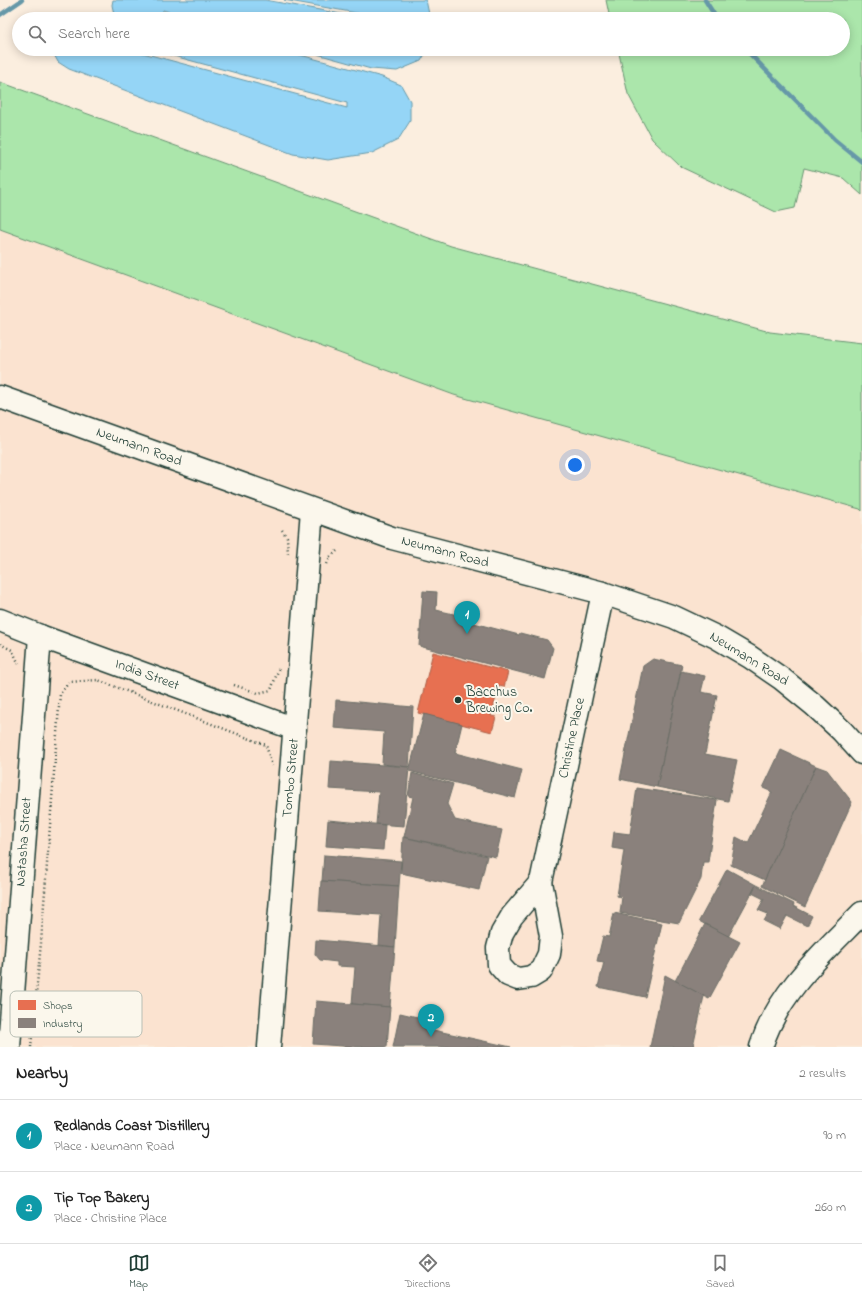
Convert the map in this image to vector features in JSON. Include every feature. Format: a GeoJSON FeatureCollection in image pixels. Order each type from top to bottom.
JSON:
{"type":"FeatureCollection","features":[{"type":"Feature","properties":{"kind":"street","name":"Neumann Road"},"geometry":{"type":"LineString","coordinates":[[0,397],[392,538],[603,593],[674,617],[716,637],[750,657],[782,679],[814,705],[842,731],[862,753]]}},
{"type":"Feature","properties":{"kind":"street","name":"Tombo Street"},"geometry":{"type":"LineString","coordinates":[[269,1047],[312,510]]}},
{"type":"Feature","properties":{"kind":"street","name":"Christine Place"},"geometry":{"type":"LineString","coordinates":[[541,882],[603,593]]}},
{"type":"Feature","properties":{"kind":"street","name":"India Street"},"geometry":{"type":"LineString","coordinates":[[0,620],[295,729]]}},
{"type":"Feature","properties":{"kind":"street","name":"Natasha Street"},"geometry":{"type":"LineString","coordinates":[[13,991],[40,636]]}},
{"type":"Feature","properties":{"kind":"street"},"geometry":{"type":"LineString","coordinates":[[761,1047],[763,1040],[785,998],[800,978],[862,914]]}},
{"type":"Feature","properties":{"kind":"street","name":"Natasha Street"},"geometry":{"type":"LineString","coordinates":[[9,1047],[10,1034]]}},
{"type":"Feature","properties":{"kind":"path"},"geometry":{"type":"LineString","coordinates":[[282,530],[287,537],[289,559]]}},
{"type":"Feature","properties":{"kind":"path"},"geometry":{"type":"LineString","coordinates":[[229,684],[258,693],[272,690],[280,661]]}},
{"type":"Feature","properties":{"kind":"path"},"geometry":{"type":"LineString","coordinates":[[36,991],[60,694],[69,682],[98,680],[266,745],[272,765],[271,773]]}},
{"type":"Feature","properties":{"kind":"path"},"geometry":{"type":"LineString","coordinates":[[31,1047],[32,1037]]}},
{"type":"Feature","properties":{"kind":"shaded area"},"geometry":{"type":"Polygon","coordinates":[[[0,229],[454,395],[860,509],[862,511],[862,1047],[0,1047],[0,229]]]}},
{"type":"Feature","properties":{"kind":"green space"},"geometry":{"type":"Polygon","coordinates":[[[606,0],[862,0],[862,195],[843,178],[804,168],[795,208],[776,212],[681,167],[652,139],[628,94],[620,56],[850,56],[850,12],[609,12],[606,0]]]}},
{"type":"Feature","properties":{"kind":"green space"},"geometry":{"type":"Polygon","coordinates":[[[0,82],[451,246],[770,332],[862,343],[862,511],[860,509],[454,395],[0,229],[0,82]]]}},
{"type":"Feature","properties":{"kind":"water"},"geometry":{"type":"Polygon","coordinates":[[[113,0],[265,0],[331,12],[170,12],[163,10],[163,12],[114,12],[112,5],[113,0]]]}},
{"type":"Feature","properties":{"kind":"water"},"geometry":{"type":"Polygon","coordinates":[[[284,0],[426,0],[429,12],[351,12],[284,0]]]}},
{"type":"Feature","properties":{"kind":"water"},"geometry":{"type":"Polygon","coordinates":[[[55,56],[154,56],[347,108],[347,103],[174,56],[304,56],[382,77],[401,85],[410,101],[410,121],[398,140],[372,153],[328,160],[293,154],[69,69],[58,62],[55,56]]]}},
{"type":"Feature","properties":{"kind":"water"},"geometry":{"type":"Polygon","coordinates":[[[324,56],[424,56],[421,61],[397,71],[371,69],[324,56]]]}},
{"type":"Feature","properties":{"kind":"building: Shops","name":"Bacchus Brewing Co."},"geometry":{"type":"Polygon","coordinates":[[[433,652],[508,672],[504,687],[499,686],[491,716],[496,717],[492,732],[418,713],[433,652]]]}},
{"type":"Feature","properties":{"kind":"building: Industry"},"geometry":{"type":"Polygon","coordinates":[[[423,591],[437,592],[436,610],[458,615],[457,617],[471,621],[470,622],[519,635],[520,633],[547,640],[553,648],[545,679],[419,646],[423,591]]]}},
{"type":"Feature","properties":{"kind":"building: Industry"},"geometry":{"type":"Polygon","coordinates":[[[653,659],[682,665],[657,787],[620,779],[643,666],[653,659]]]}},
{"type":"Feature","properties":{"kind":"building: Industry"},"geometry":{"type":"Polygon","coordinates":[[[681,671],[705,676],[701,692],[717,695],[705,754],[737,760],[728,801],[657,787],[681,671]]]}},
{"type":"Feature","properties":{"kind":"building: Industry"},"geometry":{"type":"Polygon","coordinates":[[[336,700],[413,707],[409,767],[382,764],[384,732],[334,728],[336,700]]]}},
{"type":"Feature","properties":{"kind":"building: Industry"},"geometry":{"type":"Polygon","coordinates":[[[424,714],[462,724],[455,753],[522,770],[515,798],[409,771],[424,714]]]}},
{"type":"Feature","properties":{"kind":"building: Industry"},"geometry":{"type":"Polygon","coordinates":[[[781,750],[816,766],[765,880],[731,865],[736,837],[748,843],[772,792],[763,788],[781,750]]]}},
{"type":"Feature","properties":{"kind":"building: Industry"},"geometry":{"type":"Polygon","coordinates":[[[331,761],[409,767],[404,826],[376,824],[379,792],[329,789],[331,761]]]}},
{"type":"Feature","properties":{"kind":"building: Industry"},"geometry":{"type":"Polygon","coordinates":[[[816,766],[827,770],[852,802],[805,907],[762,886],[816,766]]]}},
{"type":"Feature","properties":{"kind":"building: Industry"},"geometry":{"type":"Polygon","coordinates":[[[412,773],[453,784],[447,804],[455,820],[502,830],[496,857],[404,837],[413,797],[408,796],[412,773]]]}},
{"type":"Feature","properties":{"kind":"building: Industry"},"geometry":{"type":"Polygon","coordinates":[[[637,788],[717,800],[708,862],[703,862],[701,879],[679,923],[620,913],[622,897],[617,896],[624,850],[612,848],[614,832],[630,834],[637,788]]]}},
{"type":"Feature","properties":{"kind":"building: Industry"},"geometry":{"type":"Polygon","coordinates":[[[328,820],[385,825],[383,850],[326,846],[328,820]]]}},
{"type":"Feature","properties":{"kind":"building: Industry"},"geometry":{"type":"Polygon","coordinates":[[[403,837],[487,856],[479,890],[401,873],[403,837]]]}},
{"type":"Feature","properties":{"kind":"building: Industry"},"geometry":{"type":"Polygon","coordinates":[[[324,855],[401,861],[399,886],[322,881],[324,855]]]}},
{"type":"Feature","properties":{"kind":"building: Industry"},"geometry":{"type":"Polygon","coordinates":[[[727,869],[756,885],[728,937],[699,921],[727,869]]]}},
{"type":"Feature","properties":{"kind":"building: Industry"},"geometry":{"type":"Polygon","coordinates":[[[321,881],[399,886],[395,947],[379,945],[381,915],[319,911],[321,881]]]}},
{"type":"Feature","properties":{"kind":"building: Industry"},"geometry":{"type":"Polygon","coordinates":[[[756,885],[794,904],[793,906],[812,916],[807,926],[787,916],[780,929],[764,921],[768,914],[758,910],[764,899],[752,893],[756,885]]]}},
{"type":"Feature","properties":{"kind":"building: Industry"},"geometry":{"type":"Polygon","coordinates":[[[614,913],[662,923],[645,997],[598,987],[604,962],[597,961],[603,936],[609,937],[614,913]]]}},
{"type":"Feature","properties":{"kind":"building: Industry"},"geometry":{"type":"Polygon","coordinates":[[[705,924],[740,942],[709,999],[675,981],[705,924]]]}},
{"type":"Feature","properties":{"kind":"building: Industry"},"geometry":{"type":"Polygon","coordinates":[[[316,940],[395,947],[390,1007],[352,1004],[355,967],[337,966],[337,962],[320,960],[315,954],[316,940]]]}},
{"type":"Feature","properties":{"kind":"building: Industry"},"geometry":{"type":"Polygon","coordinates":[[[665,975],[704,996],[693,1047],[650,1047],[665,975]]]}},
{"type":"Feature","properties":{"kind":"building: Industry"},"geometry":{"type":"Polygon","coordinates":[[[316,1001],[390,1007],[387,1047],[357,1047],[313,1044],[316,1001]]]}},
{"type":"Feature","properties":{"kind":"building: Industry"},"geometry":{"type":"Polygon","coordinates":[[[400,1013],[426,1019],[424,1028],[511,1047],[393,1047],[400,1013]]]}},
{"type":"Feature","properties":{"kind":"waterway"},"geometry":{"type":"LineString","coordinates":[[0,15],[22,0]]}},
{"type":"Feature","properties":{"kind":"waterway"},"geometry":{"type":"LineString","coordinates":[[705,0],[713,12]]}},
{"type":"Feature","properties":{"kind":"waterway"},"geometry":{"type":"LineString","coordinates":[[752,56],[835,140],[862,162]]}},
{"type":"Feature","properties":{"kind":"place","name":"Redlands Coast Distillery"},"geometry":{"type":"Point","coordinates":[467,634]}},
{"type":"Feature","properties":{"kind":"place","name":"Bacchus Brewing Co."},"geometry":{"type":"Point","coordinates":[458,700]}},
{"type":"Feature","properties":{"kind":"place","name":"Tip Top Bakery"},"geometry":{"type":"Point","coordinates":[431,1037]}}]}
